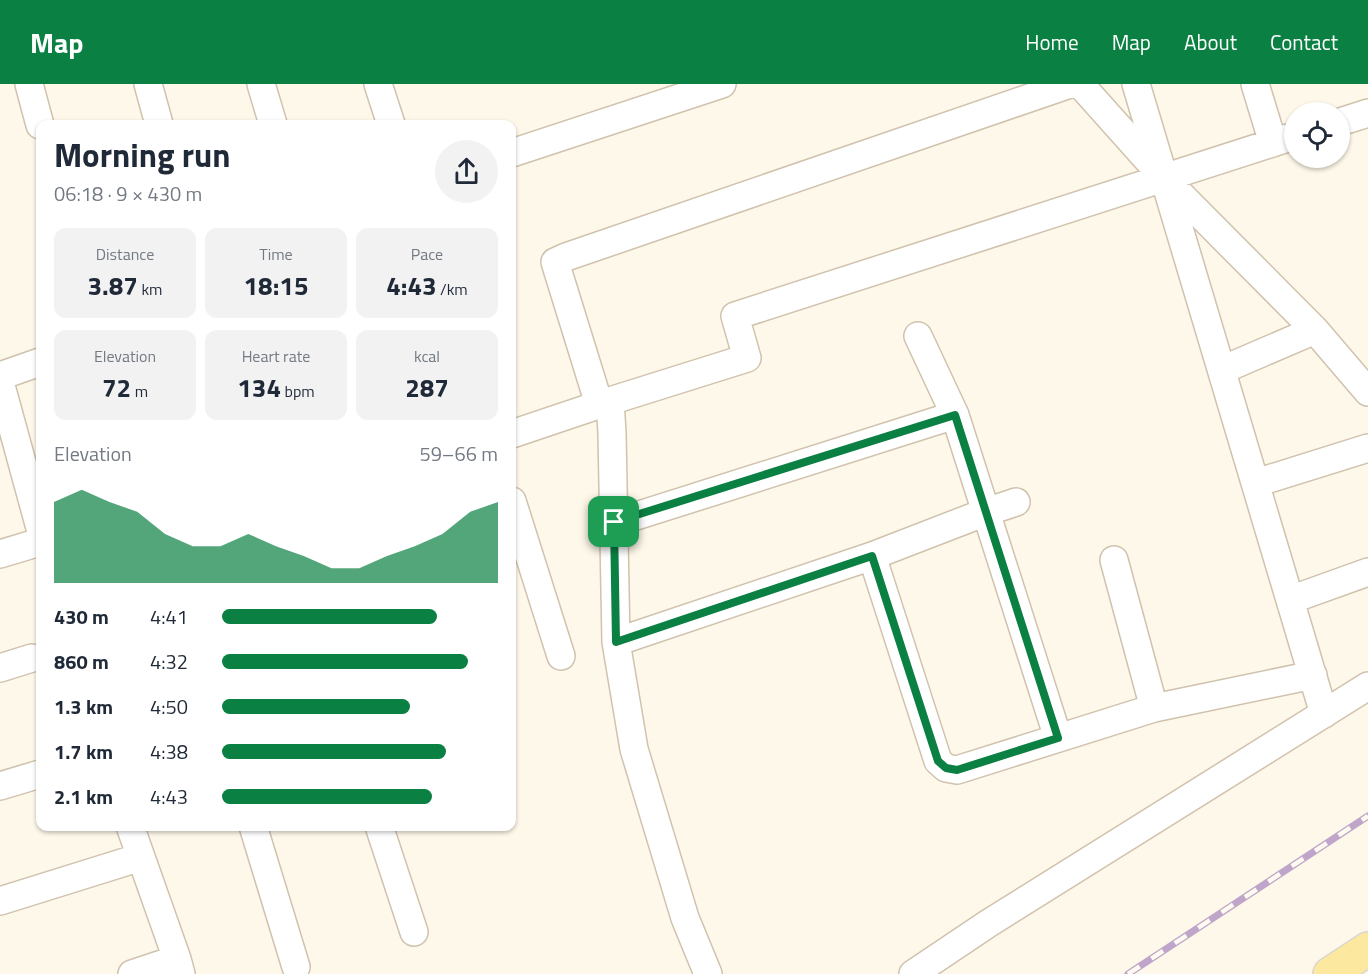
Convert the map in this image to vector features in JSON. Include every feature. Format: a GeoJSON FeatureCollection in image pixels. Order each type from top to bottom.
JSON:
{"type":"FeatureCollection","features":[{"type":"Feature","properties":{"kind":"main road"},"geometry":{"type":"LineString","coordinates":[[1330,974],[1368,949]]}},
{"type":"Feature","properties":{"kind":"street"},"geometry":{"type":"LineString","coordinates":[[29,84],[39,120]]}},
{"type":"Feature","properties":{"kind":"street"},"geometry":{"type":"LineString","coordinates":[[148,84],[158,120]]}},
{"type":"Feature","properties":{"kind":"street"},"geometry":{"type":"LineString","coordinates":[[261,84],[272,120]]}},
{"type":"Feature","properties":{"kind":"street"},"geometry":{"type":"LineString","coordinates":[[378,84],[390,120]]}},
{"type":"Feature","properties":{"kind":"street"},"geometry":{"type":"LineString","coordinates":[[516,152],[722,84]]}},
{"type":"Feature","properties":{"kind":"street"},"geometry":{"type":"LineString","coordinates":[[708,974],[685,918],[634,749],[616,642],[612,433],[604,402],[555,262],[1070,84]]}},
{"type":"Feature","properties":{"kind":"street"},"geometry":{"type":"LineString","coordinates":[[1080,84],[1164,178],[1315,330],[1368,392]]}},
{"type":"Feature","properties":{"kind":"street"},"geometry":{"type":"LineString","coordinates":[[1136,84],[1324,714]]}},
{"type":"Feature","properties":{"kind":"street"},"geometry":{"type":"LineString","coordinates":[[516,433],[604,402],[747,358],[735,316],[1284,140],[1254,84]]}},
{"type":"Feature","properties":{"kind":"street"},"geometry":{"type":"LineString","coordinates":[[1350,119],[1368,113]]}},
{"type":"Feature","properties":{"kind":"street"},"geometry":{"type":"LineString","coordinates":[[1222,370],[1315,330]]}},
{"type":"Feature","properties":{"kind":"street"},"geometry":{"type":"LineString","coordinates":[[918,336],[955,415],[1058,738]]}},
{"type":"Feature","properties":{"kind":"street"},"geometry":{"type":"LineString","coordinates":[[0,376],[36,363]]}},
{"type":"Feature","properties":{"kind":"street"},"geometry":{"type":"LineString","coordinates":[[0,382],[8,438],[36,517]]}},
{"type":"Feature","properties":{"kind":"street"},"geometry":{"type":"LineString","coordinates":[[614,522],[955,415]]}},
{"type":"Feature","properties":{"kind":"street"},"geometry":{"type":"LineString","coordinates":[[1256,483],[1368,448]]}},
{"type":"Feature","properties":{"kind":"street"},"geometry":{"type":"LineString","coordinates":[[616,642],[872,556],[1016,502]]}},
{"type":"Feature","properties":{"kind":"street"},"geometry":{"type":"LineString","coordinates":[[516,514],[561,656]]}},
{"type":"Feature","properties":{"kind":"street"},"geometry":{"type":"LineString","coordinates":[[0,554],[36,543]]}},
{"type":"Feature","properties":{"kind":"street"},"geometry":{"type":"LineString","coordinates":[[872,556],[938,761],[946,768],[957,770],[1154,708],[1313,675]]}},
{"type":"Feature","properties":{"kind":"street"},"geometry":{"type":"LineString","coordinates":[[1114,560],[1154,708]]}},
{"type":"Feature","properties":{"kind":"street"},"geometry":{"type":"LineString","coordinates":[[1290,600],[1368,572]]}},
{"type":"Feature","properties":{"kind":"street"},"geometry":{"type":"LineString","coordinates":[[0,668],[32,658]]}},
{"type":"Feature","properties":{"kind":"street"},"geometry":{"type":"LineString","coordinates":[[912,974],[989,923],[1368,686]]}},
{"type":"Feature","properties":{"kind":"street"},"geometry":{"type":"LineString","coordinates":[[0,786],[36,775]]}},
{"type":"Feature","properties":{"kind":"street"},"geometry":{"type":"LineString","coordinates":[[132,831],[179,967],[132,974]]}},
{"type":"Feature","properties":{"kind":"street"},"geometry":{"type":"LineString","coordinates":[[255,831],[296,967]]}},
{"type":"Feature","properties":{"kind":"street"},"geometry":{"type":"LineString","coordinates":[[381,831],[414,932]]}},
{"type":"Feature","properties":{"kind":"street"},"geometry":{"type":"LineString","coordinates":[[0,901],[141,857]]}},
{"type":"Feature","properties":{"kind":"railway"},"geometry":{"type":"LineString","coordinates":[[1128,974],[1368,816]]}},
{"type":"Feature","properties":{"kind":"route"},"geometry":{"type":"LineString","coordinates":[[955,415],[1058,738],[957,770],[946,768],[938,761],[872,556],[616,642],[614,522],[955,415]]}}]}
